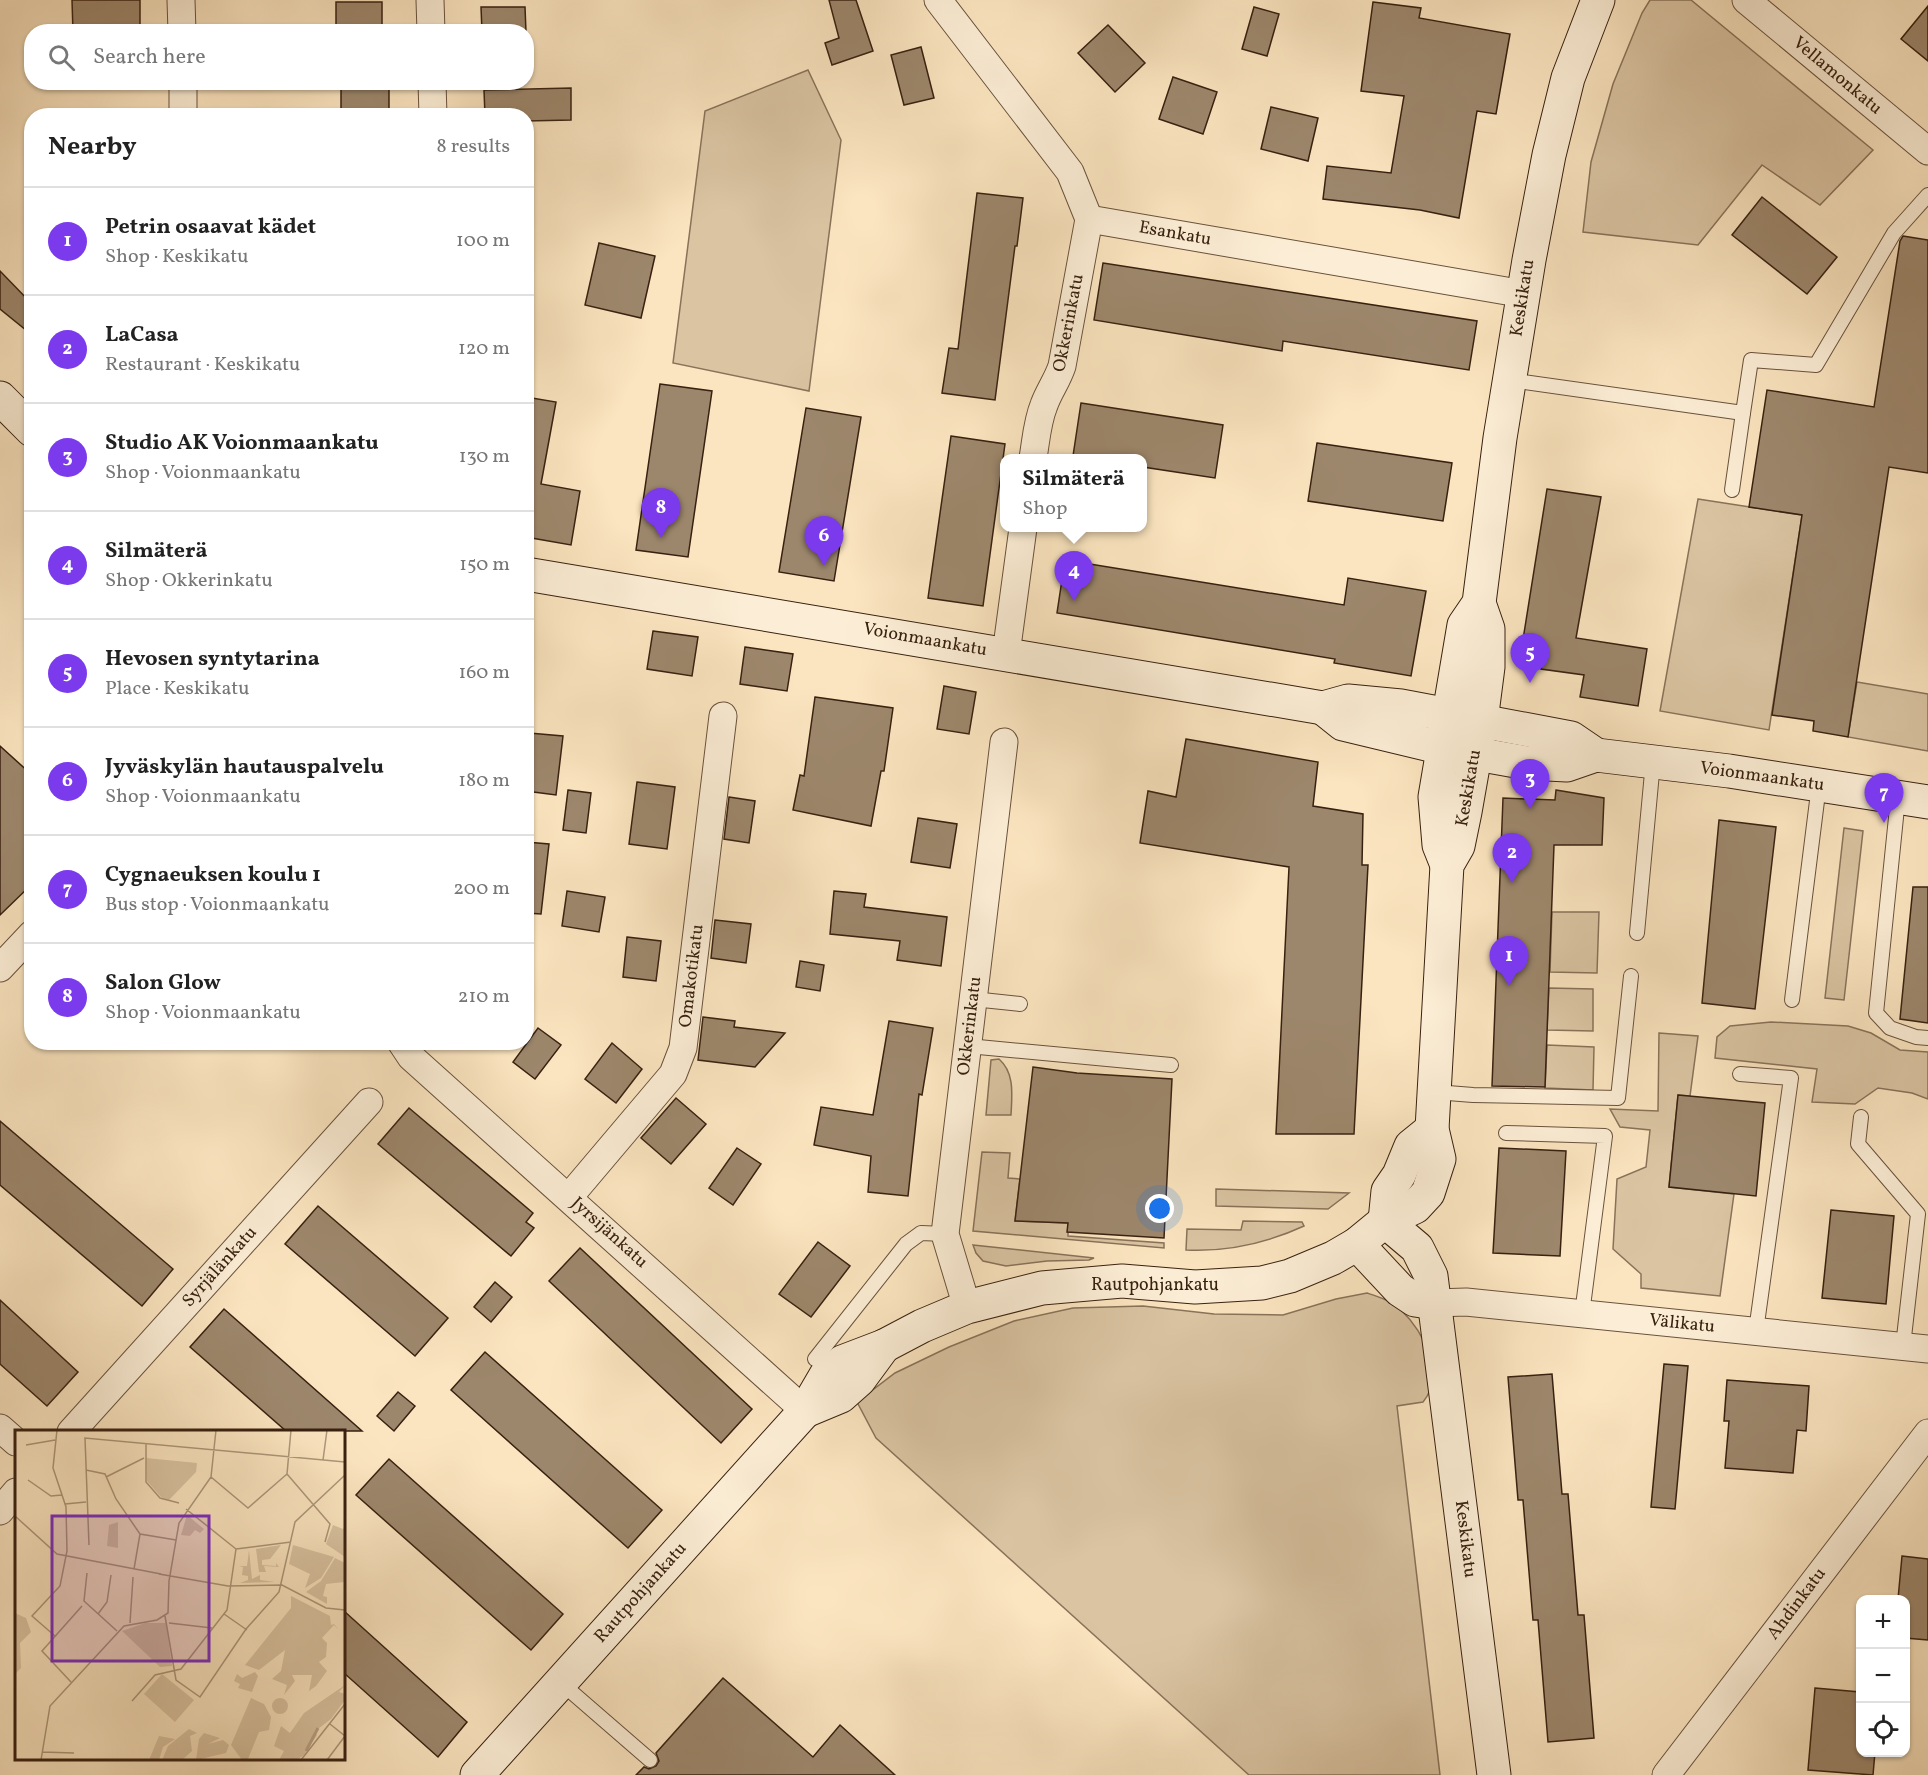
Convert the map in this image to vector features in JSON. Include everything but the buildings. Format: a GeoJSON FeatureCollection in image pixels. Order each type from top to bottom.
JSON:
{"type":"FeatureCollection","features":[{"type":"Feature","properties":{"kind":"street"},"geometry":{"type":"LineString","coordinates":[[181,0],[182,24]]}},
{"type":"Feature","properties":{"kind":"street"},"geometry":{"type":"LineString","coordinates":[[430,0],[431,24]]}},
{"type":"Feature","properties":{"kind":"street"},"geometry":{"type":"LineString","coordinates":[[938,0],[1070,172],[1089,219]]}},
{"type":"Feature","properties":{"kind":"street","name":"Keskikatu"},"geometry":{"type":"LineString","coordinates":[[1358,1244],[1385,1221],[1415,1207],[1428,1193],[1438,1159],[1432,1129],[1447,865],[1439,845],[1435,797],[1464,625],[1479,603],[1509,380],[1549,155],[1568,78],[1598,0]]}},
{"type":"Feature","properties":{"kind":"street","name":"Vellamonkatu"},"geometry":{"type":"LineString","coordinates":[[1746,0],[1928,151]]}},
{"type":"Feature","properties":{"kind":"street"},"geometry":{"type":"LineString","coordinates":[[183,90],[183,108]]}},
{"type":"Feature","properties":{"kind":"street"},"geometry":{"type":"LineString","coordinates":[[432,90],[433,108]]}},
{"type":"Feature","properties":{"kind":"street","name":"Esankatu"},"geometry":{"type":"LineString","coordinates":[[1089,219],[1524,294]]}},
{"type":"Feature","properties":{"kind":"street","name":"Okkerinkatu"},"geometry":{"type":"LineString","coordinates":[[1034,454],[1038,422],[1044,404],[1057,383],[1062,366],[1089,219]]}},
{"type":"Feature","properties":{"kind":"street"},"geometry":{"type":"LineString","coordinates":[[0,397],[24,408]]}},
{"type":"Feature","properties":{"kind":"street"},"geometry":{"type":"LineString","coordinates":[[0,397],[24,422]]}},
{"type":"Feature","properties":{"kind":"street"},"geometry":{"type":"LineString","coordinates":[[1006,654],[1022,532]]}},
{"type":"Feature","properties":{"kind":"street","name":"Voionmaankatu"},"geometry":{"type":"LineString","coordinates":[[534,575],[1323,708],[1348,701],[1401,706],[1571,738],[1596,755]]}},
{"type":"Feature","properties":{"kind":"street","name":"Keskikatu"},"geometry":{"type":"LineString","coordinates":[[1447,865],[1458,846],[1481,721],[1488,667],[1488,629],[1479,603]]}},
{"type":"Feature","properties":{"kind":"street","name":"Voionmaankatu"},"geometry":{"type":"LineString","coordinates":[[1323,708],[1343,724],[1443,748],[1527,763],[1567,765],[1596,755],[1913,800]]}},
{"type":"Feature","properties":{"kind":"street","name":"Omakotikatu"},"geometry":{"type":"LineString","coordinates":[[569,1197],[673,1074],[683,1048],[723,716]]}},
{"type":"Feature","properties":{"kind":"street","name":"Okkerinkatu"},"geometry":{"type":"LineString","coordinates":[[967,1307],[945,1234],[1004,742]]}},
{"type":"Feature","properties":{"kind":"street"},"geometry":{"type":"LineString","coordinates":[[0,968],[24,942]]}},
{"type":"Feature","properties":{"kind":"street","name":"Jyrsijänkatu"},"geometry":{"type":"LineString","coordinates":[[406,1050],[805,1411]]}},
{"type":"Feature","properties":{"kind":"street","name":"Syrjälänkatu"},"geometry":{"type":"LineString","coordinates":[[72,1430],[369,1102]]}},
{"type":"Feature","properties":{"kind":"street","name":"Keskikatu"},"geometry":{"type":"LineString","coordinates":[[1385,1221],[1417,1248],[1431,1276],[1494,1775]]}},
{"type":"Feature","properties":{"kind":"street"},"geometry":{"type":"LineString","coordinates":[[1358,1244],[1400,1290],[1414,1300],[1435,1304]]}},
{"type":"Feature","properties":{"kind":"street","name":"Rautpohjankatu"},"geometry":{"type":"LineString","coordinates":[[477,1775],[805,1411],[841,1396],[859,1380],[884,1346],[922,1326],[967,1307],[1042,1288],[1122,1281],[1195,1287],[1262,1283],[1290,1276],[1333,1258],[1358,1244]]}},
{"type":"Feature","properties":{"kind":"street","name":"Välikatu"},"geometry":{"type":"LineString","coordinates":[[1435,1304],[1466,1302],[1916,1347]]}},
{"type":"Feature","properties":{"kind":"street"},"geometry":{"type":"LineString","coordinates":[[0,1428],[15,1441]]}},
{"type":"Feature","properties":{"kind":"street","name":"Ahdinkatu"},"geometry":{"type":"LineString","coordinates":[[1666,1775],[1928,1433]]}},
{"type":"Feature","properties":{"kind":"street"},"geometry":{"type":"LineString","coordinates":[[0,1511],[15,1493]]}},
{"type":"Feature","properties":{"kind":"lane"},"geometry":{"type":"LineString","coordinates":[[1732,490],[1751,360],[1816,365],[1894,233],[1923,211],[1928,195]]}},
{"type":"Feature","properties":{"kind":"lane"},"geometry":{"type":"LineString","coordinates":[[1509,380],[1743,413]]}},
{"type":"Feature","properties":{"kind":"lane"},"geometry":{"type":"LineString","coordinates":[[1637,933],[1653,762]]}},
{"type":"Feature","properties":{"kind":"lane"},"geometry":{"type":"LineString","coordinates":[[1792,1000],[1819,786]]}},
{"type":"Feature","properties":{"kind":"lane"},"geometry":{"type":"LineString","coordinates":[[1913,800],[1876,1013],[1890,1028],[1916,1037],[1928,1038]]}},
{"type":"Feature","properties":{"kind":"lane"},"geometry":{"type":"LineString","coordinates":[[1435,1092],[1618,1098],[1631,976]]}},
{"type":"Feature","properties":{"kind":"lane"},"geometry":{"type":"LineString","coordinates":[[973,999],[1020,1004]]}},
{"type":"Feature","properties":{"kind":"lane"},"geometry":{"type":"LineString","coordinates":[[968,1046],[1171,1065]]}},
{"type":"Feature","properties":{"kind":"lane"},"geometry":{"type":"LineString","coordinates":[[1740,1074],[1791,1078],[1756,1331]]}},
{"type":"Feature","properties":{"kind":"lane"},"geometry":{"type":"LineString","coordinates":[[1861,1117],[1858,1144],[1918,1214],[1916,1347]]}},
{"type":"Feature","properties":{"kind":"lane"},"geometry":{"type":"LineString","coordinates":[[1506,1133],[1605,1136],[1582,1314]]}},
{"type":"Feature","properties":{"kind":"lane"},"geometry":{"type":"LineString","coordinates":[[815,1359],[906,1244],[921,1233],[945,1234]]}},
{"type":"Feature","properties":{"kind":"lane"},"geometry":{"type":"LineString","coordinates":[[560,1682],[650,1760]]}},
{"type":"Feature","properties":{"kind":"shaded area"},"geometry":{"type":"Polygon","coordinates":[[[1650,0],[1691,0],[1873,150],[1820,205],[1762,165],[1698,245],[1583,232],[1591,162],[1613,84],[1642,13],[1650,0]]]}},
{"type":"Feature","properties":{"kind":"shaded area"},"geometry":{"type":"Polygon","coordinates":[[[808,70],[841,140],[809,391],[673,363],[705,111],[808,70]]]}},
{"type":"Feature","properties":{"kind":"shaded area"},"geometry":{"type":"Polygon","coordinates":[[[1698,499],[1802,515],[1769,730],[1660,711],[1698,499]]]}},
{"type":"Feature","properties":{"kind":"shaded area"},"geometry":{"type":"Polygon","coordinates":[[[1857,682],[1928,694],[1928,751],[1848,737],[1857,682]]]}},
{"type":"Feature","properties":{"kind":"shaded area"},"geometry":{"type":"Polygon","coordinates":[[[1844,828],[1863,831],[1844,1000],[1825,998],[1844,828]]]}},
{"type":"Feature","properties":{"kind":"shaded area"},"geometry":{"type":"Polygon","coordinates":[[[1552,912],[1599,912],[1597,973],[1550,972],[1552,912]]]}},
{"type":"Feature","properties":{"kind":"shaded area"},"geometry":{"type":"Polygon","coordinates":[[[1549,988],[1593,989],[1593,1031],[1547,1030],[1549,988]]]}},
{"type":"Feature","properties":{"kind":"shaded area"},"geometry":{"type":"Polygon","coordinates":[[[1771,1022],[1848,1026],[1871,1033],[1900,1050],[1928,1052],[1928,1099],[1912,1093],[1878,1088],[1855,1104],[1812,1102],[1817,1069],[1715,1058],[1717,1037],[1730,1026],[1771,1022]]]}},
{"type":"Feature","properties":{"kind":"shaded area"},"geometry":{"type":"Polygon","coordinates":[[[1659,1033],[1698,1036],[1690,1096],[1678,1095],[1669,1187],[1734,1194],[1720,1296],[1641,1288],[1641,1274],[1613,1249],[1617,1179],[1646,1167],[1650,1130],[1620,1127],[1610,1109],[1658,1111],[1659,1033]]]}},
{"type":"Feature","properties":{"kind":"shaded area"},"geometry":{"type":"Polygon","coordinates":[[[1547,1045],[1594,1047],[1593,1090],[1545,1088],[1547,1045]]]}},
{"type":"Feature","properties":{"kind":"shaded area"},"geometry":{"type":"Polygon","coordinates":[[[999,1059],[1010,1078],[1011,1115],[986,1115],[991,1060],[999,1059]]]}},
{"type":"Feature","properties":{"kind":"shaded area"},"geometry":{"type":"Polygon","coordinates":[[[982,1152],[1010,1153],[1008,1178],[1020,1179],[1015,1221],[1068,1223],[1068,1236],[1164,1243],[1164,1248],[973,1231],[982,1152]]]}},
{"type":"Feature","properties":{"kind":"shaded area"},"geometry":{"type":"Polygon","coordinates":[[[1216,1189],[1349,1193],[1328,1209],[1216,1206],[1216,1189]]]}},
{"type":"Feature","properties":{"kind":"shaded area"},"geometry":{"type":"Polygon","coordinates":[[[1243,1221],[1302,1222],[1304,1226],[1247,1245],[1186,1250],[1187,1229],[1241,1230],[1243,1221]]]}},
{"type":"Feature","properties":{"kind":"shaded area"},"geometry":{"type":"Polygon","coordinates":[[[973,1245],[1094,1258],[1006,1266],[983,1261],[973,1245]]]}},
{"type":"Feature","properties":{"kind":"shaded area"},"geometry":{"type":"Polygon","coordinates":[[[1367,1293],[1394,1304],[1409,1319],[1424,1341],[1432,1367],[1430,1391],[1423,1402],[1397,1406],[1440,1775],[1249,1775],[876,1438],[857,1402],[895,1373],[949,1347],[1014,1321],[1073,1308],[1143,1306],[1214,1314],[1283,1315],[1336,1299],[1367,1293]]]}},
{"type":"Feature","properties":{"kind":"place","name":"Salon Glow"},"geometry":{"type":"Point","coordinates":[661,538]}},
{"type":"Feature","properties":{"kind":"place","name":"Jyväskylän hautauspalvelu"},"geometry":{"type":"Point","coordinates":[824,566]}},
{"type":"Feature","properties":{"kind":"place","name":"Silmäterä"},"geometry":{"type":"Point","coordinates":[1074,601]}},
{"type":"Feature","properties":{"kind":"place","name":"Hevosen syntytarina"},"geometry":{"type":"Point","coordinates":[1530,683]}},
{"type":"Feature","properties":{"kind":"place","name":"Studio AK Voionmaankatu"},"geometry":{"type":"Point","coordinates":[1530,809]}},
{"type":"Feature","properties":{"kind":"place","name":"Cygnaeuksen koulu 1"},"geometry":{"type":"Point","coordinates":[1884,823]}},
{"type":"Feature","properties":{"kind":"place","name":"LaCasa"},"geometry":{"type":"Point","coordinates":[1512,883]}},
{"type":"Feature","properties":{"kind":"place","name":"Petrin osaavat kädet"},"geometry":{"type":"Point","coordinates":[1509,986]}}]}
